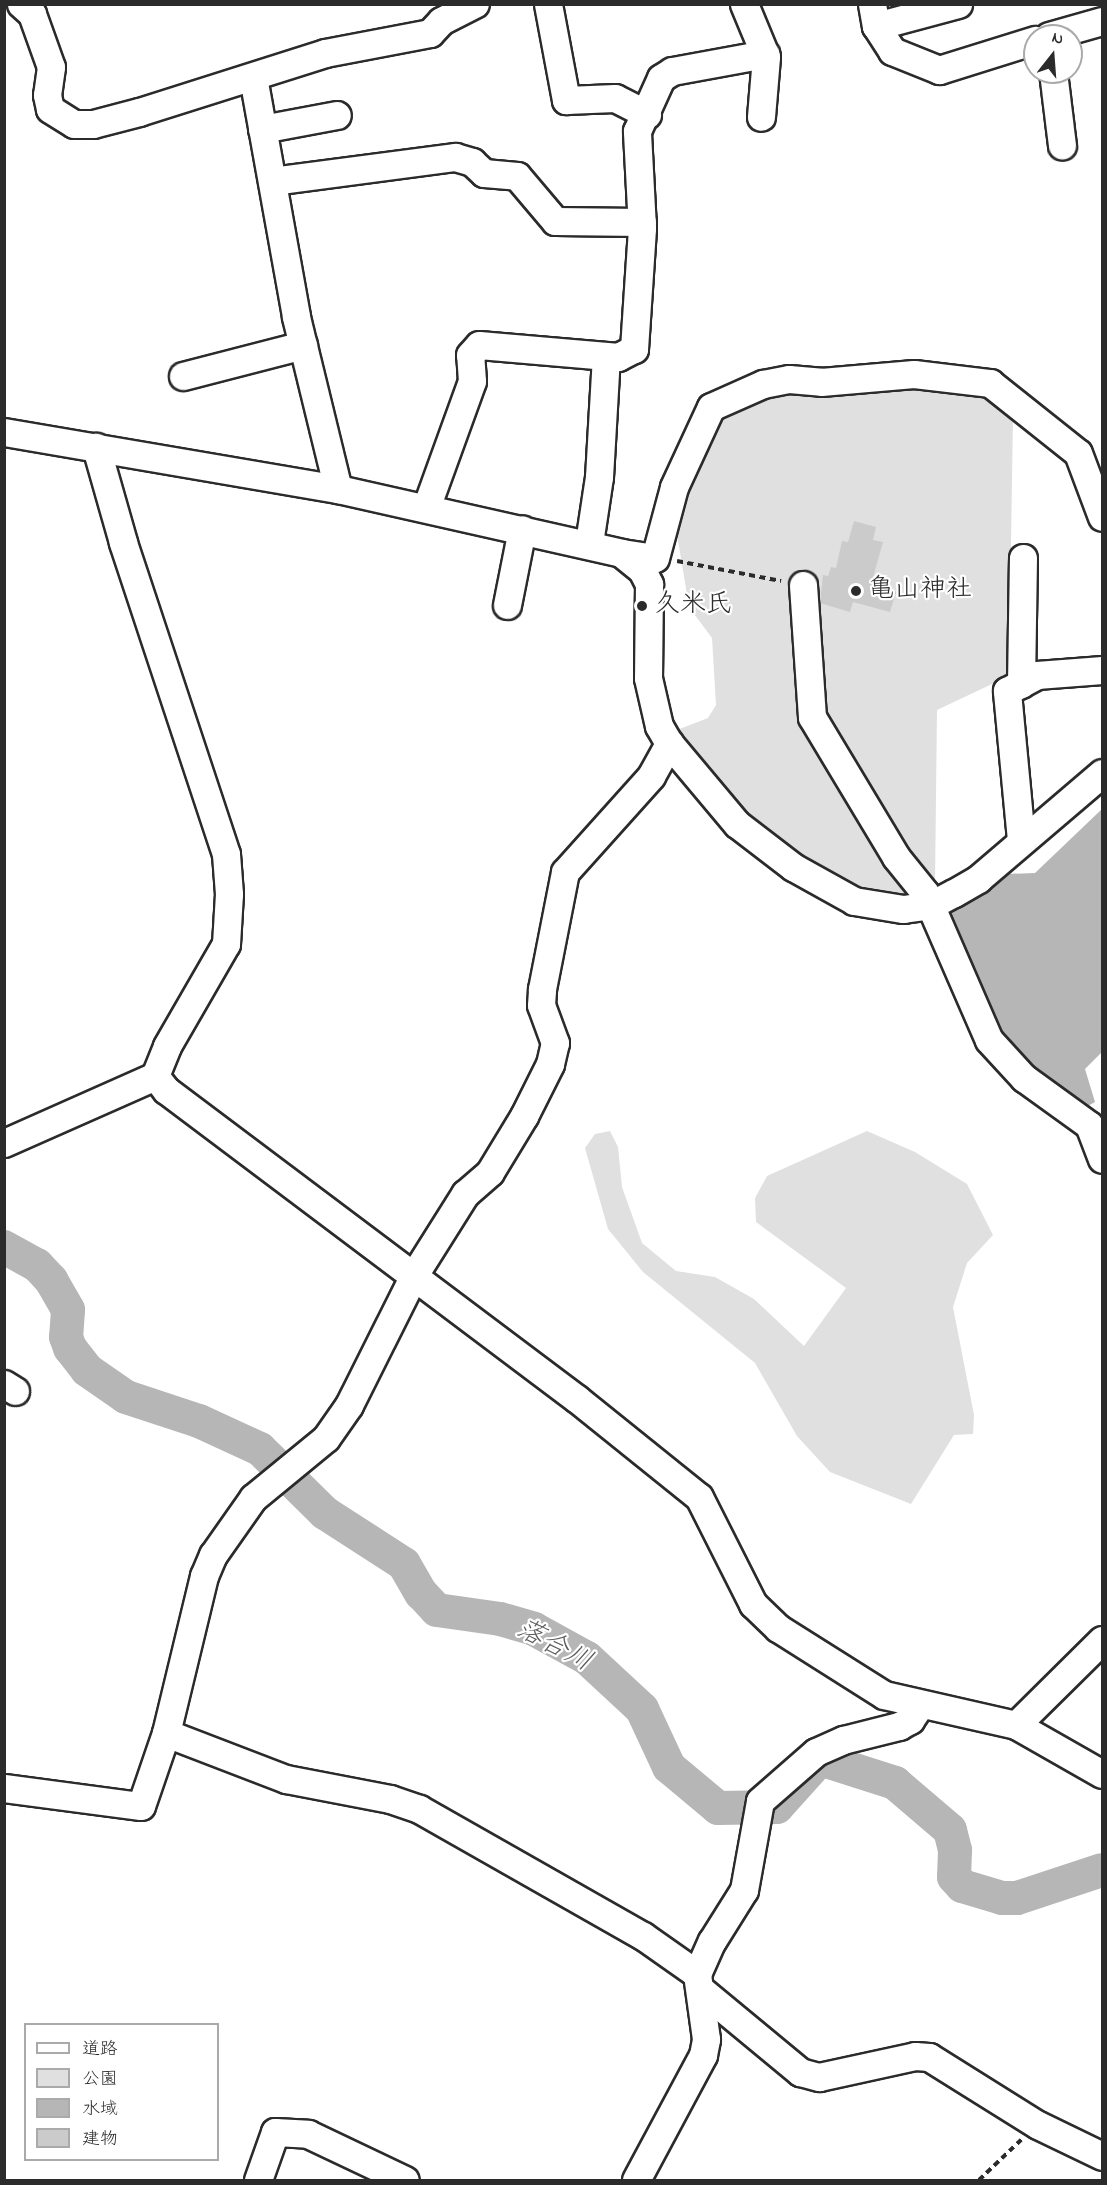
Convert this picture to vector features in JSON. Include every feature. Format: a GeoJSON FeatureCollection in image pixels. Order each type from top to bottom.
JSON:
{"type":"FeatureCollection","features":[{"type":"Feature","properties":{"kind":"street"},"geometry":{"type":"LineString","coordinates":[[21,4],[32,14],[51,67],[47,95],[50,109],[74,124],[93,124],[128,115],[325,53],[430,33],[441,21],[475,4]]}},
{"type":"Feature","properties":{"kind":"street"},"geometry":{"type":"LineString","coordinates":[[548,4],[566,100],[615,98],[646,114]]}},
{"type":"Feature","properties":{"kind":"street"},"geometry":{"type":"LineString","coordinates":[[744,4],[765,54],[767,80],[761,117]]}},
{"type":"Feature","properties":{"kind":"street"},"geometry":{"type":"LineString","coordinates":[[958,4],[874,15],[892,51],[939,70],[1023,44]]}},
{"type":"Feature","properties":{"kind":"street"},"geometry":{"type":"LineString","coordinates":[[1083,26],[1102,21]]}},
{"type":"Feature","properties":{"kind":"street"},"geometry":{"type":"LineString","coordinates":[[426,508],[472,381],[470,355],[479,345],[606,356],[625,354],[634,349],[637,340],[642,222],[637,131],[661,78],[672,71],[765,54]]}},
{"type":"Feature","properties":{"kind":"street"},"geometry":{"type":"LineString","coordinates":[[253,77],[303,345],[338,489]]}},
{"type":"Feature","properties":{"kind":"street"},"geometry":{"type":"LineString","coordinates":[[1054,84],[1062,146]]}},
{"type":"Feature","properties":{"kind":"street"},"geometry":{"type":"LineString","coordinates":[[262,129],[337,115]]}},
{"type":"Feature","properties":{"kind":"street"},"geometry":{"type":"LineString","coordinates":[[272,181],[455,157],[472,162],[484,173],[517,176],[555,221],[642,222]]}},
{"type":"Feature","properties":{"kind":"street"},"geometry":{"type":"LineString","coordinates":[[183,376],[303,345]]}},
{"type":"Feature","properties":{"kind":"street"},"geometry":{"type":"LineString","coordinates":[[589,543],[603,435],[606,356]]}},
{"type":"Feature","properties":{"kind":"street"},"geometry":{"type":"LineString","coordinates":[[4,432],[338,489],[589,543],[621,553],[655,558],[674,487],[711,407],[763,384],[789,379],[821,382],[914,374],[990,383],[1078,453],[1102,517]]}},
{"type":"Feature","properties":{"kind":"street"},"geometry":{"type":"LineString","coordinates":[[4,1143],[155,1076],[167,1046],[226,944],[229,894],[226,854],[123,542],[96,447]]}},
{"type":"Feature","properties":{"kind":"street"},"geometry":{"type":"LineString","coordinates":[[507,605],[522,529]]}},
{"type":"Feature","properties":{"kind":"street"},"geometry":{"type":"LineString","coordinates":[[621,553],[642,570],[649,584],[648,678],[659,726],[669,742],[737,824],[828,889],[883,908],[931,905],[978,879],[1102,773]]}},
{"type":"Feature","properties":{"kind":"street"},"geometry":{"type":"LineString","coordinates":[[1021,684],[1023,558]]}},
{"type":"Feature","properties":{"kind":"street"},"geometry":{"type":"LineString","coordinates":[[803,585],[812,717],[896,857],[931,905],[989,1040],[1024,1078],[1096,1121],[1102,1159]]}},
{"type":"Feature","properties":{"kind":"street"},"geometry":{"type":"LineString","coordinates":[[1021,840],[1007,691],[1037,675],[1102,670]]}},
{"type":"Feature","properties":{"kind":"street"},"geometry":{"type":"LineString","coordinates":[[4,1788],[141,1806],[165,1733],[209,1566],[236,1519],[253,1498],[326,1438],[349,1405],[414,1275],[465,1194],[490,1172],[550,1064],[555,1043],[541,1005],[542,989],[565,873],[651,776],[669,742]]}},
{"type":"Feature","properties":{"kind":"street"},"geometry":{"type":"LineString","coordinates":[[155,1076],[166,1090],[414,1275],[699,1497],[753,1604],[778,1628],[884,1695],[1016,1725],[1102,1774]]}},
{"type":"Feature","properties":{"kind":"street"},"geometry":{"type":"LineString","coordinates":[[1016,1725],[1102,1640]]}},
{"type":"Feature","properties":{"kind":"street"},"geometry":{"type":"LineString","coordinates":[[636,2181],[703,2055],[706,2039],[699,1982],[712,1941],[744,1890],[758,1807],[816,1752],[843,1740],[900,1726],[910,1720],[920,1705]]}},
{"type":"Feature","properties":{"kind":"street"},"geometry":{"type":"LineString","coordinates":[[165,1733],[286,1779],[390,1799],[419,1809],[643,1936],[699,1982],[800,2072],[819,2077],[915,2056],[929,2057],[1038,2124],[1102,2156]]}},
{"type":"Feature","properties":{"kind":"street"},"geometry":{"type":"LineString","coordinates":[[258,2181],[274,2132],[308,2134],[405,2181]]}},
{"type":"Feature","properties":{"kind":"path"},"geometry":{"type":"LineString","coordinates":[[672,560],[744,574]]}},
{"type":"Feature","properties":{"kind":"path"},"geometry":{"type":"LineString","coordinates":[[979,2181],[1038,2124]]}},
{"type":"Feature","properties":{"kind":"green space"},"geometry":{"type":"Polygon","coordinates":[[[978,384],[1013,415],[1009,676],[937,710],[935,883],[909,894],[863,894],[824,875],[745,813],[677,730],[708,718],[716,705],[712,638],[689,607],[677,534],[682,457],[710,411],[757,388],[978,384]]]}},
{"type":"Feature","properties":{"kind":"green space"},"geometry":{"type":"Polygon","coordinates":[[[610,1131],[618,1147],[622,1187],[642,1243],[676,1271],[715,1277],[754,1299],[804,1346],[846,1288],[756,1222],[755,1198],[767,1176],[867,1131],[915,1152],[967,1184],[993,1235],[967,1263],[953,1307],[974,1415],[973,1434],[954,1435],[911,1504],[830,1472],[797,1436],[755,1363],[643,1272],[608,1229],[585,1148],[595,1134],[610,1131]]]}},
{"type":"Feature","properties":{"kind":"water"},"geometry":{"type":"Polygon","coordinates":[[[1102,809],[1102,1052],[1085,1069],[1095,1102],[1086,1107],[1027,1066],[996,1024],[966,965],[950,911],[1005,874],[1035,873],[1102,809]]]}},
{"type":"Feature","properties":{"kind":"building"},"geometry":{"type":"Polygon","coordinates":[[[854,521],[876,527],[873,540],[883,542],[872,581],[873,585],[896,592],[890,612],[853,602],[850,612],[820,603],[823,575],[828,576],[831,567],[836,568],[842,541],[848,542],[854,521]]]}},
{"type":"Feature","properties":{"kind":"waterway","name":"落合川"},"geometry":{"type":"LineString","coordinates":[[4,1247],[37,1265],[51,1280],[68,1310],[66,1337],[70,1348],[87,1370],[126,1397],[199,1421],[260,1449],[325,1513],[404,1564],[421,1593],[437,1610],[500,1619],[534,1629],[587,1658],[642,1709],[669,1767],[718,1808],[777,1807],[820,1759],[895,1783],[950,1830],[955,1850],[954,1877],[962,1886],[1002,1898],[1017,1898],[1102,1870]]}},
{"type":"Feature","properties":{"kind":"place","name":"亀山神社"},"geometry":{"type":"Point","coordinates":[856,591]}},
{"type":"Feature","properties":{"kind":"place","name":"久米氏"},"geometry":{"type":"Point","coordinates":[642,606]}}]}
